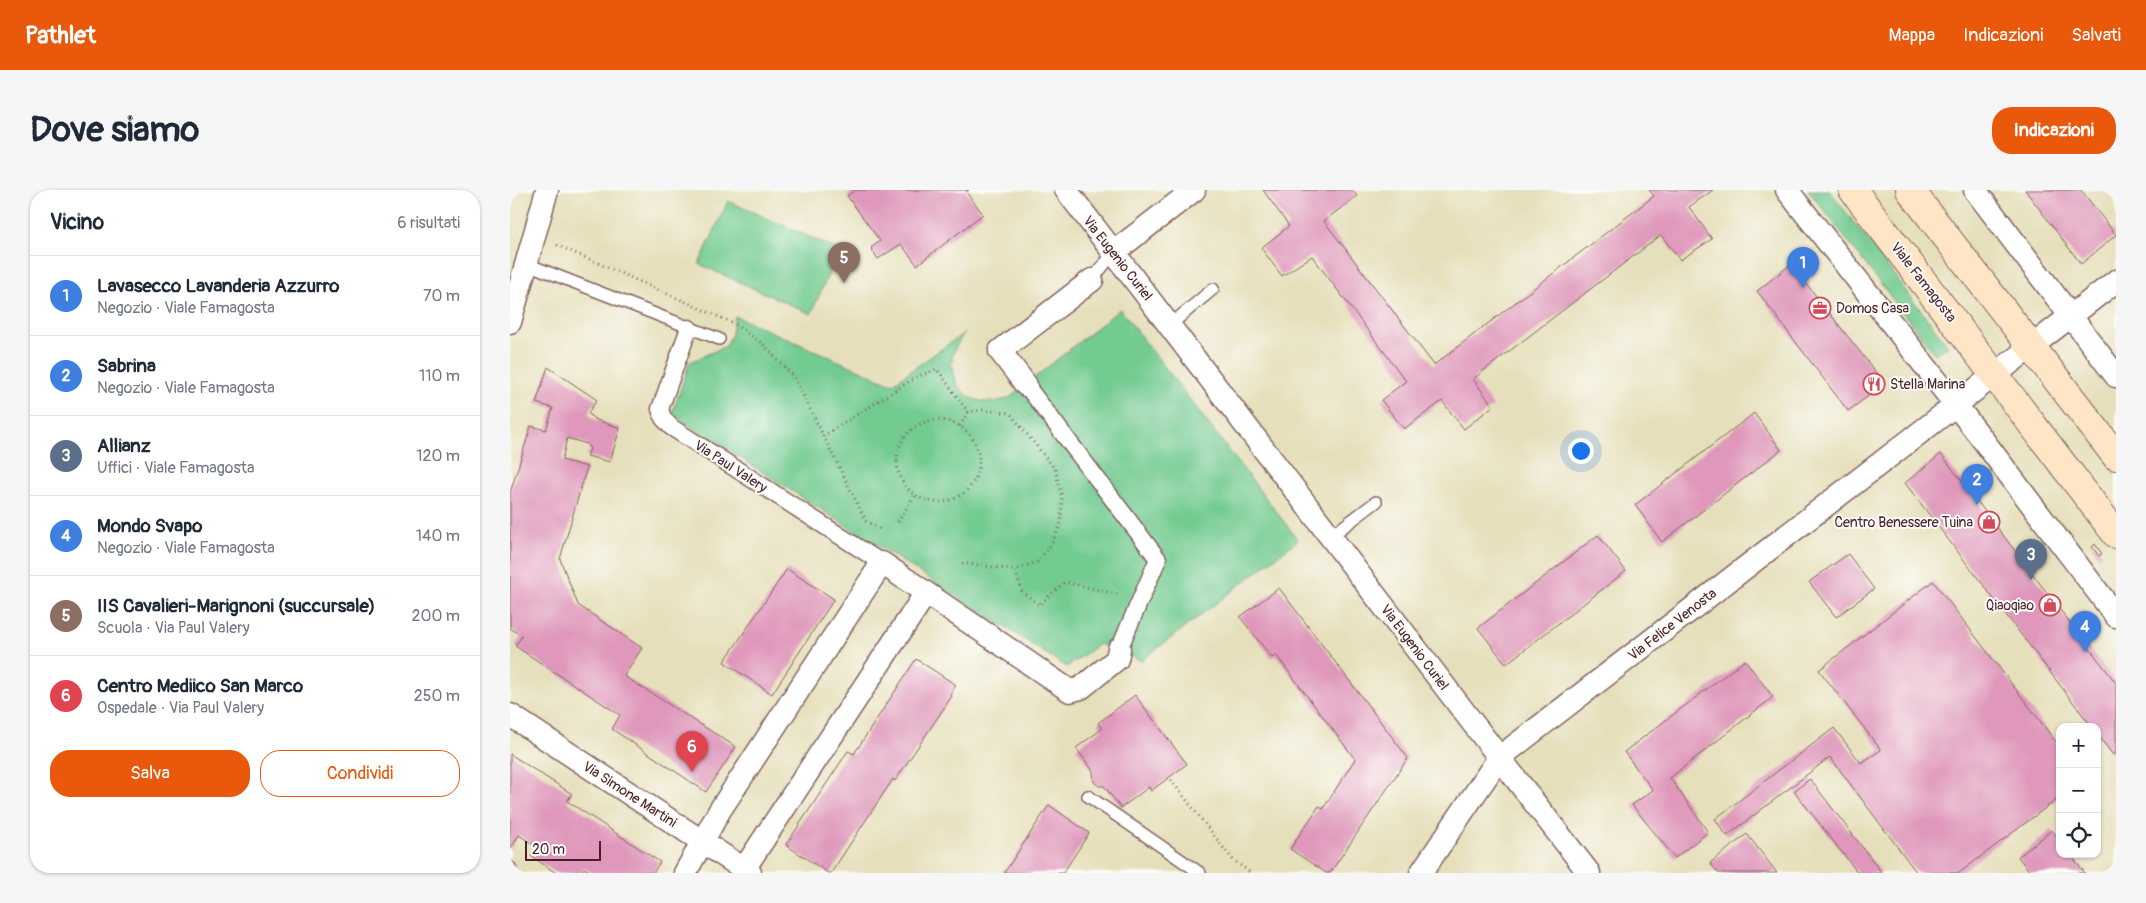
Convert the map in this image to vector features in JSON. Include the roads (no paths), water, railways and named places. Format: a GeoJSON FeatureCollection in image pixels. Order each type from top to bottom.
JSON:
{"type":"FeatureCollection","features":[{"type":"Feature","properties":{"kind":"main road","name":"Viale Famagosta"},"geometry":{"type":"LineString","coordinates":[[1853,190],[2116,534]]}},
{"type":"Feature","properties":{"kind":"main road"},"geometry":{"type":"LineString","coordinates":[[1910,190],[2116,456]]}},
{"type":"Feature","properties":{"kind":"street"},"geometry":{"type":"LineString","coordinates":[[510,322],[547,190]]}},
{"type":"Feature","properties":{"kind":"street","name":"Via Eugenio Curiel"},"geometry":{"type":"LineString","coordinates":[[1066,190],[1499,758],[1589,873]]}},
{"type":"Feature","properties":{"kind":"street"},"geometry":{"type":"LineString","coordinates":[[1114,252],[1194,190]]}},
{"type":"Feature","properties":{"kind":"street"},"geometry":{"type":"LineString","coordinates":[[1787,190],[1956,405],[2116,616]]}},
{"type":"Feature","properties":{"kind":"street"},"geometry":{"type":"LineString","coordinates":[[1975,190],[2116,376]]}},
{"type":"Feature","properties":{"kind":"street"},"geometry":{"type":"LineString","coordinates":[[1092,280],[1000,351],[1158,559],[1119,649]]}},
{"type":"Feature","properties":{"kind":"street"},"geometry":{"type":"LineString","coordinates":[[1956,405],[2116,281]]}},
{"type":"Feature","properties":{"kind":"street","name":"Via Paul Valery"},"geometry":{"type":"LineString","coordinates":[[689,328],[660,409],[663,418],[670,427],[882,563],[1070,691],[1082,688],[1117,660],[1119,649]]}},
{"type":"Feature","properties":{"kind":"street","name":"Via Felice Venosta"},"geometry":{"type":"LineString","coordinates":[[1421,873],[1499,758],[1956,405]]}},
{"type":"Feature","properties":{"kind":"street"},"geometry":{"type":"LineString","coordinates":[[685,873],[720,810],[882,563]]}},
{"type":"Feature","properties":{"kind":"street"},"geometry":{"type":"LineString","coordinates":[[747,871],[926,593]]}},
{"type":"Feature","properties":{"kind":"street","name":"Via Simone Martini"},"geometry":{"type":"LineString","coordinates":[[510,715],[747,871]]}},
{"type":"Feature","properties":{"kind":"lane"},"geometry":{"type":"LineString","coordinates":[[1092,280],[1114,252]]}},
{"type":"Feature","properties":{"kind":"lane"},"geometry":{"type":"LineString","coordinates":[[526,264],[719,340]]}},
{"type":"Feature","properties":{"kind":"lane"},"geometry":{"type":"LineString","coordinates":[[1170,325],[1212,289]]}},
{"type":"Feature","properties":{"kind":"lane"},"geometry":{"type":"LineString","coordinates":[[1331,536],[1376,502]]}},
{"type":"Feature","properties":{"kind":"lane"},"geometry":{"type":"LineString","coordinates":[[1088,796],[1200,873]]}},
{"type":"Feature","properties":{"kind":"place","name":"IIS Cavalieri-Marignoni (succursale)"},"geometry":{"type":"Point","coordinates":[844,283]}},
{"type":"Feature","properties":{"kind":"place","name":"Lavasecco Lavanderia Azzurro"},"geometry":{"type":"Point","coordinates":[1803,288]}},
{"type":"Feature","properties":{"kind":"place","name":"Domos Casa"},"geometry":{"type":"Point","coordinates":[1820,308]}},
{"type":"Feature","properties":{"kind":"place","name":"Stella Marina"},"geometry":{"type":"Point","coordinates":[1874,384]}},
{"type":"Feature","properties":{"kind":"place","name":"Sabrina"},"geometry":{"type":"Point","coordinates":[1977,505]}},
{"type":"Feature","properties":{"kind":"place","name":"Centro Benessere Tuina"},"geometry":{"type":"Point","coordinates":[1989,522]}},
{"type":"Feature","properties":{"kind":"place","name":"Allianz"},"geometry":{"type":"Point","coordinates":[2031,580]}},
{"type":"Feature","properties":{"kind":"place","name":"Qiaoqiao"},"geometry":{"type":"Point","coordinates":[2050,605]}},
{"type":"Feature","properties":{"kind":"place","name":"Mondo Svapo"},"geometry":{"type":"Point","coordinates":[2085,652]}},
{"type":"Feature","properties":{"kind":"place","name":"Centro Mediico San Marco"},"geometry":{"type":"Point","coordinates":[692,772]}}]}
